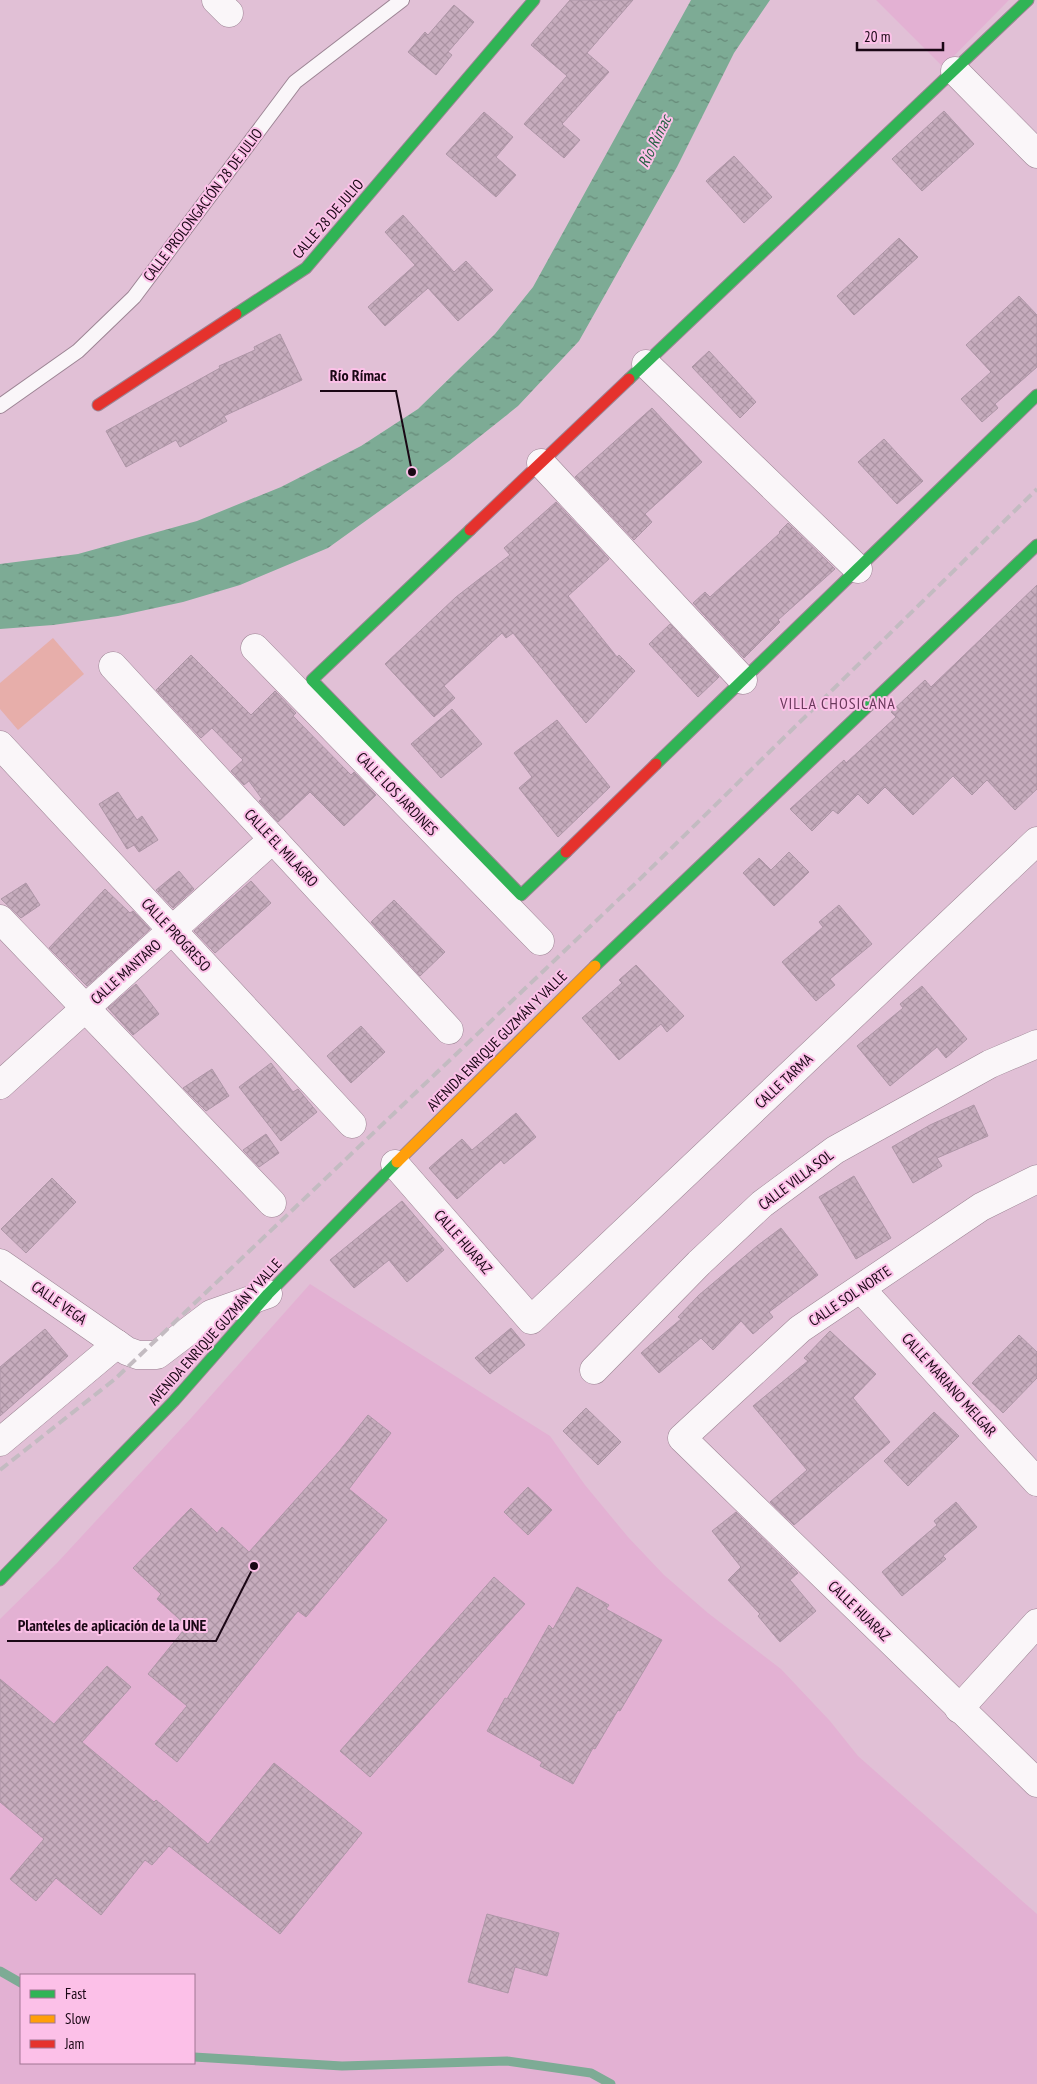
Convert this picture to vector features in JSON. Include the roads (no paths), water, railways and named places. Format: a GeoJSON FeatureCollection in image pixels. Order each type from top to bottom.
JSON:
{"type":"FeatureCollection","features":[{"type":"Feature","properties":{"kind":"street","name":"CALLE 28 DE JULIO"},"geometry":{"type":"LineString","coordinates":[[98,405],[306,268],[534,0]]}},
{"type":"Feature","properties":{"kind":"street"},"geometry":{"type":"LineString","coordinates":[[1028,0],[312,680],[521,895],[1037,395]]}},
{"type":"Feature","properties":{"kind":"street"},"geometry":{"type":"LineString","coordinates":[[955,71],[1037,154]]}},
{"type":"Feature","properties":{"kind":"street"},"geometry":{"type":"LineString","coordinates":[[646,364],[858,569]]}},
{"type":"Feature","properties":{"kind":"street"},"geometry":{"type":"LineString","coordinates":[[541,463],[743,680]]}},
{"type":"Feature","properties":{"kind":"street","name":"AVENIDA ENRIQUE GUZMÁN Y VALLE"},"geometry":{"type":"LineString","coordinates":[[0,1580],[174,1401],[268,1294],[395,1164],[580,981],[1037,545]]}},
{"type":"Feature","properties":{"kind":"street","name":"CALLE LOS JARDINES"},"geometry":{"type":"LineString","coordinates":[[255,648],[540,941]]}},
{"type":"Feature","properties":{"kind":"street","name":"CALLE EL MILAGRO"},"geometry":{"type":"LineString","coordinates":[[113,666],[450,1030]]}},
{"type":"Feature","properties":{"kind":"street","name":"CALLE PROGRESO"},"geometry":{"type":"LineString","coordinates":[[0,745],[352,1124]]}},
{"type":"Feature","properties":{"kind":"street","name":"CALLE MANTARO"},"geometry":{"type":"LineString","coordinates":[[0,1085],[273,839]]}},
{"type":"Feature","properties":{"kind":"street","name":"CALLE TARMA"},"geometry":{"type":"LineString","coordinates":[[531,1320],[1037,841]]}},
{"type":"Feature","properties":{"kind":"street"},"geometry":{"type":"LineString","coordinates":[[0,919],[272,1203]]}},
{"type":"Feature","properties":{"kind":"street","name":"CALLE VILLA SOL"},"geometry":{"type":"LineString","coordinates":[[594,1370],[699,1263],[762,1204],[835,1150],[990,1064],[1037,1044]]}},
{"type":"Feature","properties":{"kind":"street","name":"CALLE HUARAZ"},"geometry":{"type":"LineString","coordinates":[[395,1164],[531,1320]]}},
{"type":"Feature","properties":{"kind":"street","name":"CALLE SOL NORTE"},"geometry":{"type":"LineString","coordinates":[[682,1438],[800,1329],[981,1206],[1037,1179]]}},
{"type":"Feature","properties":{"kind":"street","name":"CALLE VEGA"},"geometry":{"type":"LineString","coordinates":[[0,1263],[127,1351],[138,1355],[157,1355],[211,1314],[268,1294]]}},
{"type":"Feature","properties":{"kind":"street","name":"CALLE MARIANO MELGAR"},"geometry":{"type":"LineString","coordinates":[[861,1289],[1037,1482]]}},
{"type":"Feature","properties":{"kind":"street"},"geometry":{"type":"LineString","coordinates":[[0,1442],[117,1344]]}},
{"type":"Feature","properties":{"kind":"street","name":"CALLE HUARAZ"},"geometry":{"type":"LineString","coordinates":[[682,1438],[1037,1783]]}},
{"type":"Feature","properties":{"kind":"street"},"geometry":{"type":"LineString","coordinates":[[959,1709],[1037,1623]]}},
{"type":"Feature","properties":{"kind":"lane","name":"CALLE PROLONGACIÓN 28 DE JULIO"},"geometry":{"type":"LineString","coordinates":[[0,406],[78,351],[134,297],[295,82],[402,0]]}},
{"type":"Feature","properties":{"kind":"water"},"geometry":{"type":"Polygon","coordinates":[[[691,0],[770,0],[734,53],[677,167],[579,341],[518,406],[449,461],[328,548],[240,585],[183,602],[118,616],[53,625],[0,629],[0,564],[78,554],[197,521],[281,487],[361,446],[418,409],[495,334],[533,287],[691,0]]]}},
{"type":"Feature","properties":{"kind":"waterway"},"geometry":{"type":"LineString","coordinates":[[0,1971],[20,1982]]}},
{"type":"Feature","properties":{"kind":"waterway"},"geometry":{"type":"LineString","coordinates":[[195,2057],[342,2066],[507,2061],[591,2073],[611,2084]]}},
{"type":"Feature","properties":{"kind":"railway"},"geometry":{"type":"LineString","coordinates":[[0,1470],[115,1379],[639,880],[1037,489]]}},
{"type":"Feature","properties":{"kind":"place","name":"Río Rímac"},"geometry":{"type":"Point","coordinates":[412,472]}},
{"type":"Feature","properties":{"kind":"place","name":"Planteles de aplicación de la UNE"},"geometry":{"type":"Point","coordinates":[254,1566]}},
{"type":"Feature","properties":{"kind":"district","name":"VILLA CHOSICANA"},"geometry":{"type":"Point","coordinates":[838,703]}}]}
